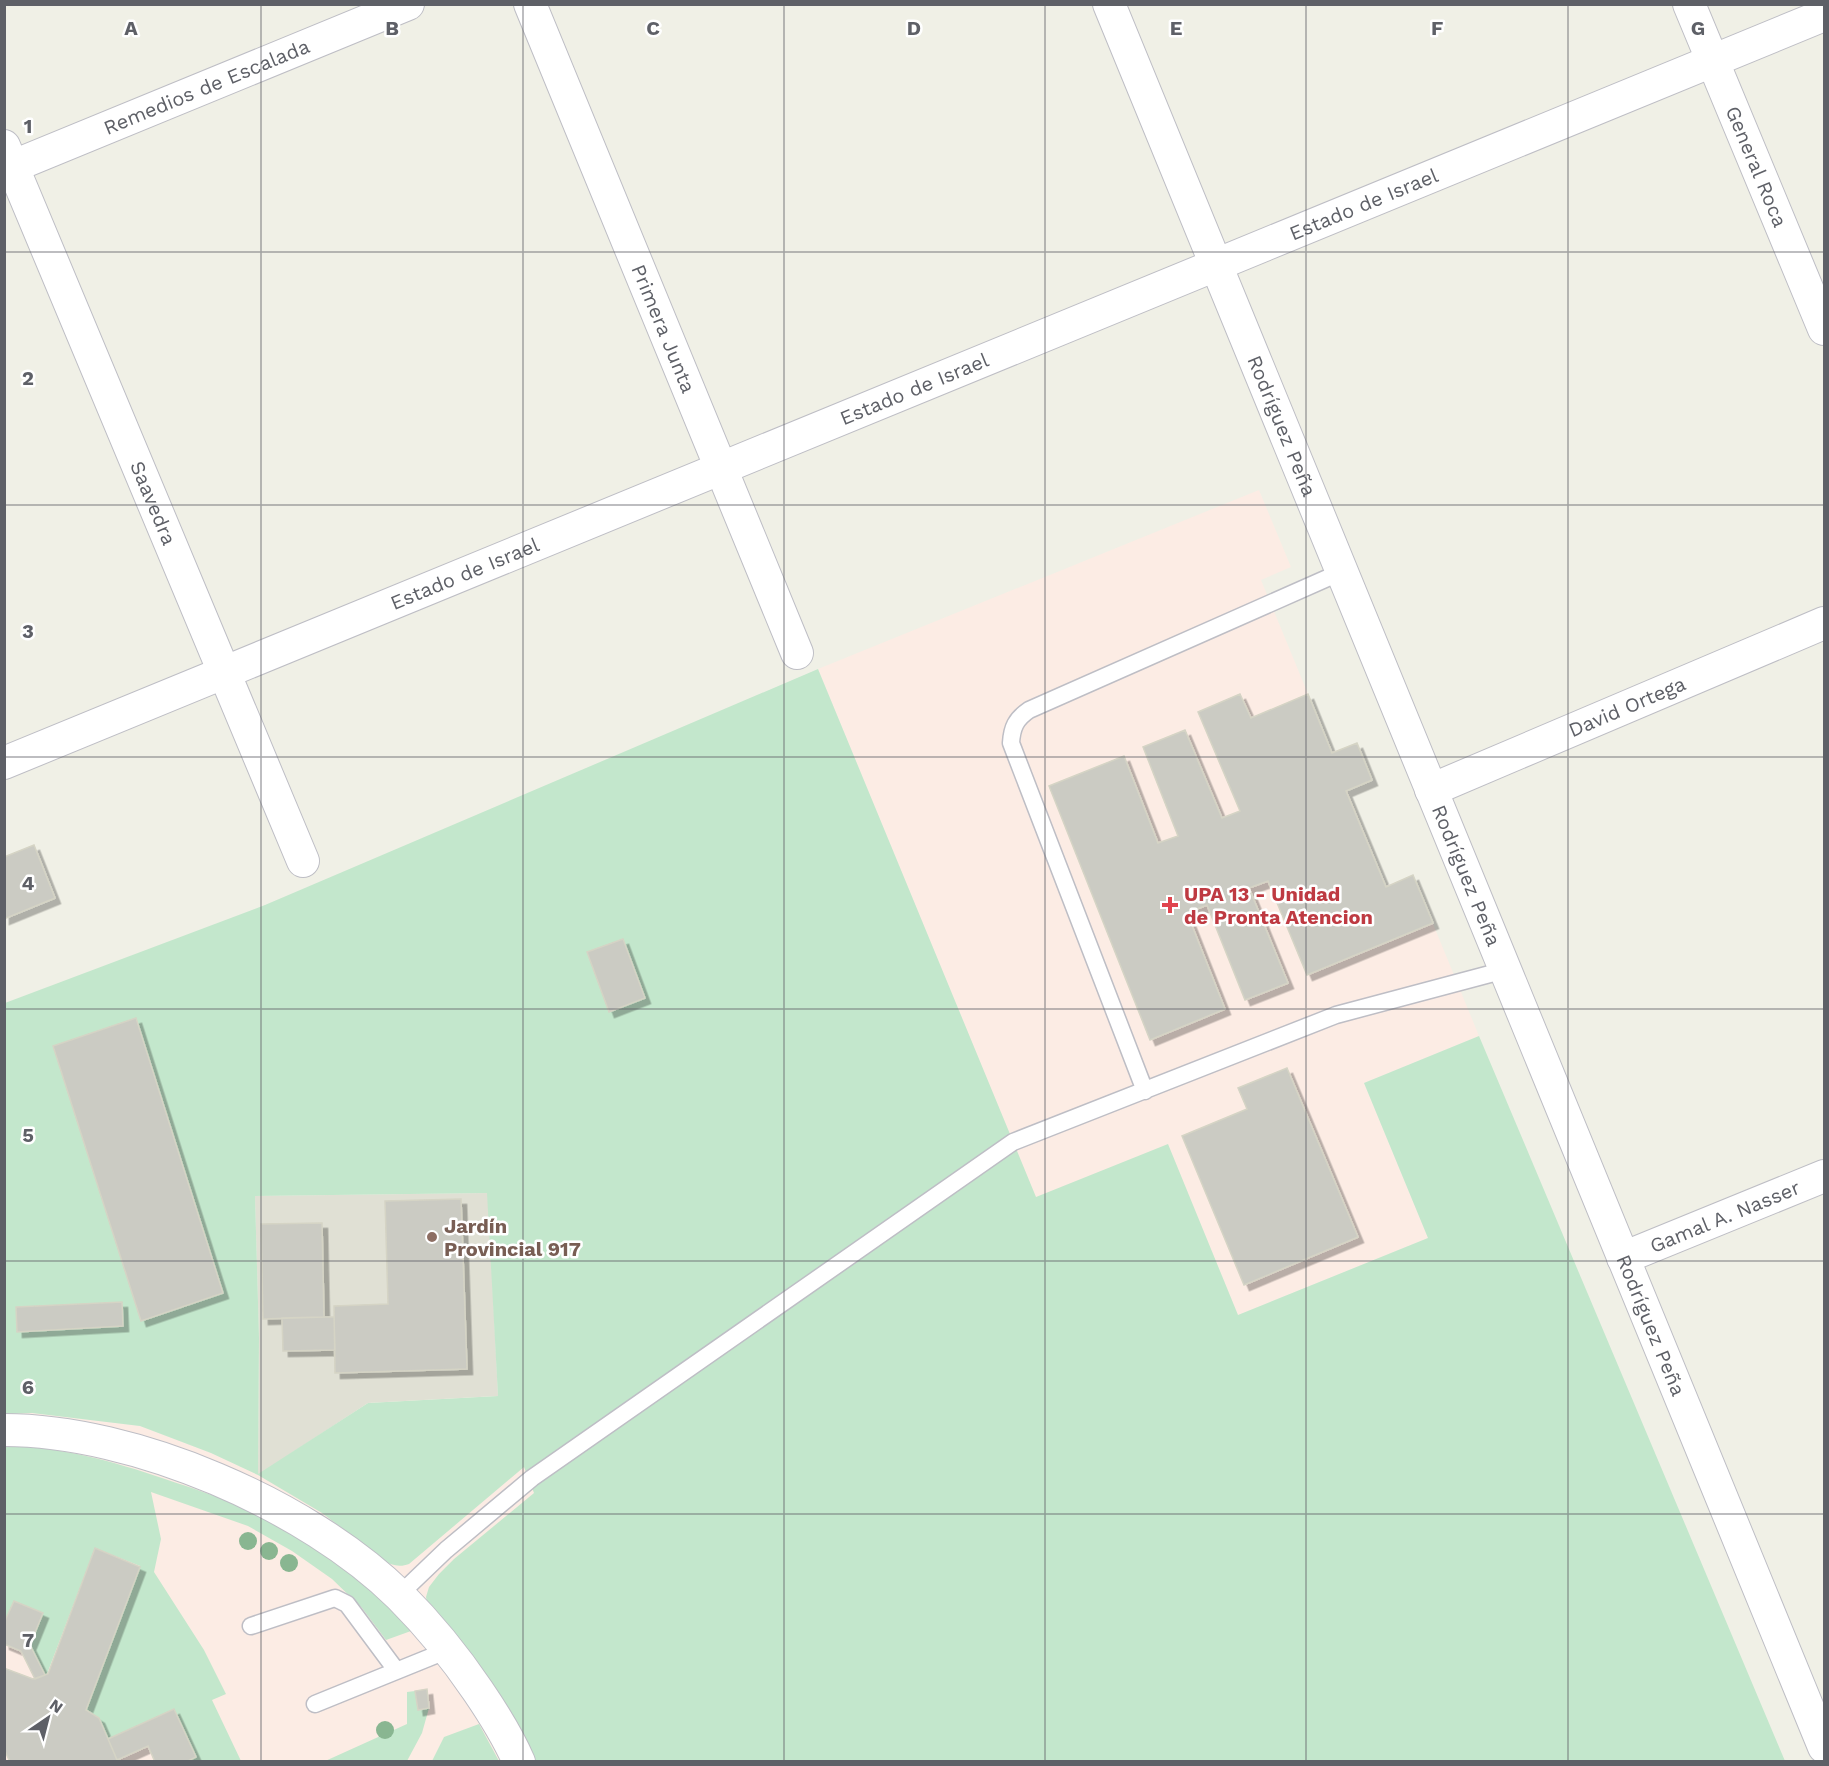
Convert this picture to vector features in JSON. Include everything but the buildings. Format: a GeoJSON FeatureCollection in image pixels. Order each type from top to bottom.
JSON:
{"type":"FeatureCollection","features":[{"type":"Feature","properties":{"kind":"street","name":"Remedios de Escalada"},"geometry":{"type":"LineString","coordinates":[[7,161],[408,4]]}},
{"type":"Feature","properties":{"kind":"street","name":"Primera Junta"},"geometry":{"type":"LineString","coordinates":[[530,4],[797,653]]}},
{"type":"Feature","properties":{"kind":"street","name":"Rodríguez Peña"},"geometry":{"type":"LineString","coordinates":[[1109,4],[1824,1747]]}},
{"type":"Feature","properties":{"kind":"street","name":"General Roca"},"geometry":{"type":"LineString","coordinates":[[1689,4],[1824,329]]}},
{"type":"Feature","properties":{"kind":"street","name":"Estado de Israel"},"geometry":{"type":"LineString","coordinates":[[4,763],[1824,15]]}},
{"type":"Feature","properties":{"kind":"street","name":"Saavedra"},"geometry":{"type":"LineString","coordinates":[[7,161],[303,861]]}},
{"type":"Feature","properties":{"kind":"street","name":"David Ortega"},"geometry":{"type":"LineString","coordinates":[[1431,790],[1824,623]]}},
{"type":"Feature","properties":{"kind":"street","name":"Gamal A. Nasser"},"geometry":{"type":"LineString","coordinates":[[1623,1258],[1824,1176]]}},
{"type":"Feature","properties":{"kind":"street"},"geometry":{"type":"LineString","coordinates":[[4,1430],[72,1436],[124,1447],[166,1460],[267,1503],[303,1523],[337,1545],[399,1595],[448,1650],[492,1712],[519,1761]]}},
{"type":"Feature","properties":{"kind":"lane"},"geometry":{"type":"LineString","coordinates":[[1145,1091],[1011,743],[1011,731],[1017,718],[1029,710],[1341,572]]}},
{"type":"Feature","properties":{"kind":"lane"},"geometry":{"type":"LineString","coordinates":[[399,1595],[446,1550],[532,1478],[1013,1142],[1336,1016],[1505,970]]}},
{"type":"Feature","properties":{"kind":"lane"},"geometry":{"type":"LineString","coordinates":[[251,1626],[335,1598],[347,1604],[396,1670]]}},
{"type":"Feature","properties":{"kind":"lane"},"geometry":{"type":"LineString","coordinates":[[315,1704],[448,1650]]}},
{"type":"Feature","properties":{"kind":"shaded area","name":"UPA 13 - Unidad de Pronta Atencion"},"geometry":{"type":"Polygon","coordinates":[[[1259,490],[1291,567],[1261,580],[1332,752],[1357,743],[1372,780],[1347,791],[1386,886],[1413,875],[1479,1036],[1364,1083],[1428,1238],[1238,1315],[1168,1145],[1036,1198],[818,669],[1259,490]]]}},
{"type":"Feature","properties":{"kind":"shaded area"},"geometry":{"type":"Polygon","coordinates":[[[488,1193],[498,1396],[368,1403],[258,1475],[259,1337],[255,1196],[488,1193]]]}},
{"type":"Feature","properties":{"kind":"shaded area"},"geometry":{"type":"Polygon","coordinates":[[[498,1396],[647,1761],[5,1761],[4,1414],[32,1413],[140,1426],[211,1453],[258,1475],[368,1403],[498,1396]]]}},
{"type":"Feature","properties":{"kind":"green space"},"geometry":{"type":"Polygon","coordinates":[[[818,669],[1036,1197],[1168,1144],[1238,1315],[1428,1238],[1364,1083],[1479,1036],[1785,1761],[533,1761],[427,1603],[426,1597],[429,1587],[454,1559],[534,1493],[524,1467],[409,1564],[398,1566],[388,1563],[322,1513],[258,1475],[211,1453],[140,1426],[32,1413],[5,1414],[5,1003],[265,905],[818,669]],[[136,1019],[53,1046],[141,1321],[223,1293],[136,1019]],[[487,1193],[255,1196],[259,1337],[258,1474],[368,1403],[498,1396],[487,1193]]]}},
{"type":"Feature","properties":{"kind":"green space"},"geometry":{"type":"Polygon","coordinates":[[[5,1445],[66,1452],[106,1461],[196,1489],[246,1509],[281,1527],[350,1572],[380,1597],[411,1631],[386,1640],[362,1608],[332,1579],[292,1551],[248,1526],[151,1492],[161,1539],[154,1572],[204,1650],[226,1694],[212,1700],[241,1761],[186,1762],[196,1757],[174,1709],[108,1739],[99,1718],[86,1710],[140,1566],[95,1548],[45,1675],[30,1645],[43,1613],[14,1601],[5,1623],[5,1445]]]}},
{"type":"Feature","properties":{"kind":"green space"},"geometry":{"type":"Polygon","coordinates":[[[415,1691],[418,1710],[429,1708],[422,1733],[407,1761],[323,1762],[407,1724],[407,1692],[415,1691]]]}},
{"type":"Feature","properties":{"kind":"green space"},"geometry":{"type":"Polygon","coordinates":[[[479,1724],[499,1761],[432,1761],[444,1737],[479,1724]]]}},
{"type":"Feature","properties":{"kind":"place","name":"UPA 13 - Unidad de Pronta Atencion"},"geometry":{"type":"Point","coordinates":[1170,905]}},
{"type":"Feature","properties":{"kind":"place","name":"Jardín Provincial 917"},"geometry":{"type":"Point","coordinates":[432,1237]}}]}
